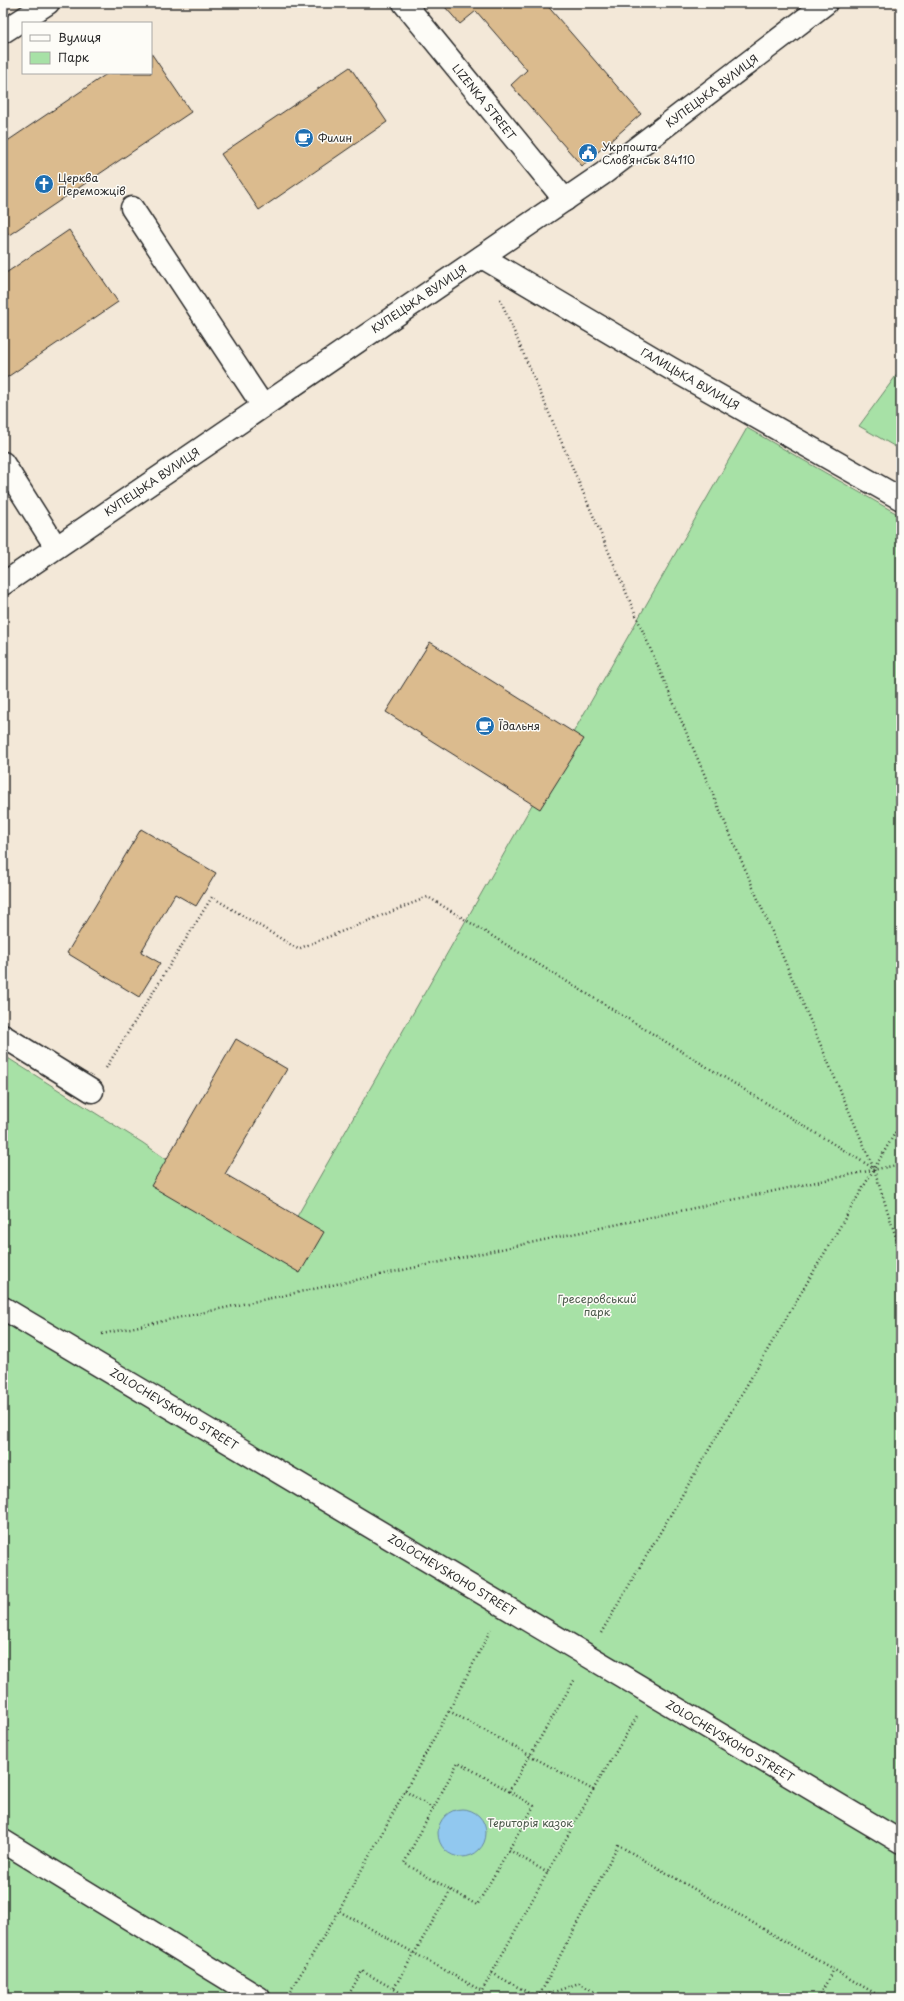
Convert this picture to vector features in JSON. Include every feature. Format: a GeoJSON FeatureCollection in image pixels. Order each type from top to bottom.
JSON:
{"type":"FeatureCollection","features":[{"type":"Feature","properties":{"kind":"street"},"geometry":{"type":"LineString","coordinates":[[3,32],[48,3]]}},
{"type":"Feature","properties":{"kind":"street","name":"LIZENKA STREET"},"geometry":{"type":"LineString","coordinates":[[404,3],[565,200]]}},
{"type":"Feature","properties":{"kind":"street","name":"КУПЕЦЬКА ВУЛИЦЯ"},"geometry":{"type":"LineString","coordinates":[[3,584],[604,173],[826,3]]}},
{"type":"Feature","properties":{"kind":"street"},"geometry":{"type":"LineString","coordinates":[[132,208],[263,406]]}},
{"type":"Feature","properties":{"kind":"street","name":"ГАЛИЦЬКА ВУЛИЦЯ"},"geometry":{"type":"LineString","coordinates":[[482,257],[670,368],[901,499]]}},
{"type":"Feature","properties":{"kind":"street"},"geometry":{"type":"LineString","coordinates":[[3,463],[56,547]]}},
{"type":"Feature","properties":{"kind":"street"},"geometry":{"type":"LineString","coordinates":[[3,1036],[92,1091]]}},
{"type":"Feature","properties":{"kind":"street","name":"ZOLOCHEVSKOHO STREET"},"geometry":{"type":"LineString","coordinates":[[3,1308],[901,1842]]}},
{"type":"Feature","properties":{"kind":"street"},"geometry":{"type":"LineString","coordinates":[[3,1841],[259,1998]]}},
{"type":"Feature","properties":{"kind":"path"},"geometry":{"type":"LineString","coordinates":[[482,257],[874,1169],[901,1253]]}},
{"type":"Feature","properties":{"kind":"path"},"geometry":{"type":"LineString","coordinates":[[92,1091],[212,897],[298,949],[428,897],[874,1169]]}},
{"type":"Feature","properties":{"kind":"path"},"geometry":{"type":"LineString","coordinates":[[509,1792],[901,1123]]}},
{"type":"Feature","properties":{"kind":"path"},"geometry":{"type":"LineString","coordinates":[[101,1335],[901,1164]]}},
{"type":"Feature","properties":{"kind":"path"},"geometry":{"type":"LineString","coordinates":[[286,1998],[339,1911],[449,1711],[503,1605]]}},
{"type":"Feature","properties":{"kind":"path"},"geometry":{"type":"LineString","coordinates":[[479,1998],[593,1790],[651,1694]]}},
{"type":"Feature","properties":{"kind":"path"},"geometry":{"type":"LineString","coordinates":[[449,1711],[593,1790]]}},
{"type":"Feature","properties":{"kind":"path"},"geometry":{"type":"LineString","coordinates":[[458,1762],[534,1806],[477,1905],[404,1863],[434,1809],[458,1762]]}},
{"type":"Feature","properties":{"kind":"path"},"geometry":{"type":"LineString","coordinates":[[404,1791],[434,1809]]}},
{"type":"Feature","properties":{"kind":"path"},"geometry":{"type":"LineString","coordinates":[[538,1998],[618,1845],[883,1998]]}},
{"type":"Feature","properties":{"kind":"path"},"geometry":{"type":"LineString","coordinates":[[509,1850],[548,1873]]}},
{"type":"Feature","properties":{"kind":"path"},"geometry":{"type":"LineString","coordinates":[[394,1988],[451,1890]]}},
{"type":"Feature","properties":{"kind":"path"},"geometry":{"type":"LineString","coordinates":[[339,1911],[482,1991]]}},
{"type":"Feature","properties":{"kind":"path"},"geometry":{"type":"LineString","coordinates":[[819,1998],[833,1969]]}},
{"type":"Feature","properties":{"kind":"path"},"geometry":{"type":"LineString","coordinates":[[347,1998],[362,1971],[410,1998]]}},
{"type":"Feature","properties":{"kind":"path"},"geometry":{"type":"LineString","coordinates":[[492,1972],[538,1998],[579,1983],[605,1998]]}},
{"type":"Feature","properties":{"kind":"green space"},"geometry":{"type":"Polygon","coordinates":[[[901,369],[901,450],[859,426],[901,369]]]}},
{"type":"Feature","properties":{"kind":"green space","name":"Гресеровський парк"},"geometry":{"type":"Polygon","coordinates":[[[747,428],[901,516],[901,1998],[3,1998],[3,1055],[143,1143],[283,1241],[747,428]]]}},
{"type":"Feature","properties":{"kind":"water"},"geometry":{"type":"Polygon","coordinates":[[[457,1809],[467,1809],[479,1816],[486,1828],[486,1838],[479,1850],[467,1857],[457,1857],[449,1853],[442,1846],[438,1838],[438,1828],[442,1820],[449,1813],[457,1809]]]}},
{"type":"Feature","properties":{"kind":"building"},"geometry":{"type":"Polygon","coordinates":[[[449,3],[545,3],[641,114],[582,166],[511,85],[527,70],[476,11],[460,24],[445,7],[449,3]]]}},
{"type":"Feature","properties":{"kind":"building","name":"Церква Переможців"},"geometry":{"type":"Polygon","coordinates":[[[152,54],[191,112],[9,235],[3,225],[3,144],[107,74],[152,74],[152,54]]]}},
{"type":"Feature","properties":{"kind":"building","name":"Филин"},"geometry":{"type":"Polygon","coordinates":[[[350,67],[387,122],[259,210],[221,154],[350,67]]]}},
{"type":"Feature","properties":{"kind":"building"},"geometry":{"type":"Polygon","coordinates":[[[69,230],[118,302],[3,380],[3,275],[69,230]]]}},
{"type":"Feature","properties":{"kind":"building","name":"Їдальня"},"geometry":{"type":"Polygon","coordinates":[[[430,642],[584,739],[540,809],[386,712],[430,642]]]}},
{"type":"Feature","properties":{"kind":"building"},"geometry":{"type":"Polygon","coordinates":[[[141,829],[216,873],[196,906],[175,894],[141,952],[160,963],[139,997],[67,953],[141,829]]]}},
{"type":"Feature","properties":{"kind":"building"},"geometry":{"type":"Polygon","coordinates":[[[236,1039],[287,1069],[225,1174],[324,1232],[300,1273],[151,1186],[236,1039]]]}},
{"type":"Feature","properties":{"kind":"place","name":"Филин"},"geometry":{"type":"Point","coordinates":[304,138]}},
{"type":"Feature","properties":{"kind":"place","name":"Укрпошта Слов’янськ 84110"},"geometry":{"type":"Point","coordinates":[588,153]}},
{"type":"Feature","properties":{"kind":"place","name":"Церква Переможців"},"geometry":{"type":"Point","coordinates":[44,184]}},
{"type":"Feature","properties":{"kind":"place","name":"Їдальня"},"geometry":{"type":"Point","coordinates":[485,726]}},
{"type":"Feature","properties":{"kind":"park label","name":"Територія казок"},"geometry":{"type":"Point","coordinates":[530,1823]}}]}
